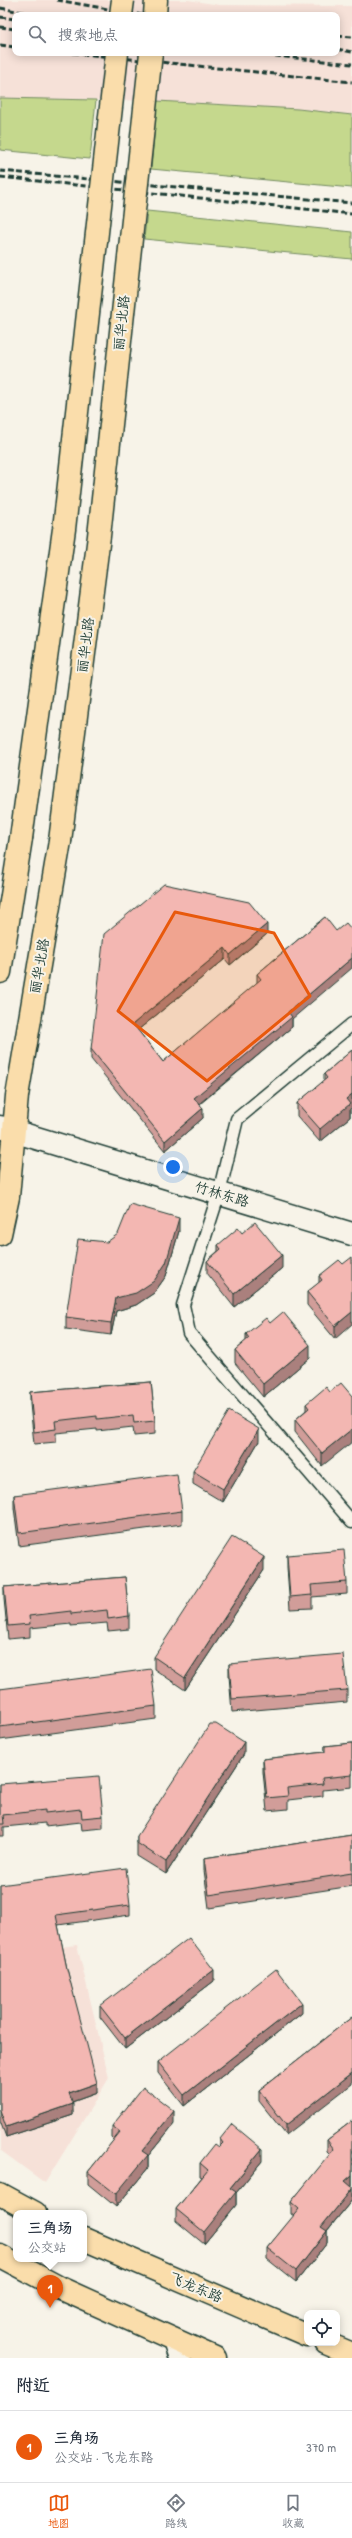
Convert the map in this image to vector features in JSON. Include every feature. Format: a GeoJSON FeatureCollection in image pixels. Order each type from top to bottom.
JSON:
{"type":"FeatureCollection","features":[{"type":"Feature","properties":{"kind":"main road"},"geometry":{"type":"LineString","coordinates":[[121,12],[123,0]]}},
{"type":"Feature","properties":{"kind":"main road"},"geometry":{"type":"LineString","coordinates":[[155,12],[156,0]]}},
{"type":"Feature","properties":{"kind":"main road"},"geometry":{"type":"LineString","coordinates":[[0,972],[21,838],[64,529],[117,56]]}},
{"type":"Feature","properties":{"kind":"main road","name":"丽华北路"},"geometry":{"type":"LineString","coordinates":[[0,1234],[8,1197],[8,1129],[17,1096],[60,841],[99,536],[151,56]]}},
{"type":"Feature","properties":{"kind":"main road"},"geometry":{"type":"LineString","coordinates":[[0,2194],[29,2210]]}},
{"type":"Feature","properties":{"kind":"main road","name":"飞龙东路"},"geometry":{"type":"LineString","coordinates":[[87,2240],[304,2334]]}},
{"type":"Feature","properties":{"kind":"main road"},"geometry":{"type":"LineString","coordinates":[[0,2256],[177,2349],[215,2358]]}},
{"type":"Feature","properties":{"kind":"main road"},"geometry":{"type":"LineString","coordinates":[[333,2346],[352,2354]]}},
{"type":"Feature","properties":{"kind":"street","name":"竹林东路"},"geometry":{"type":"LineString","coordinates":[[8,1129],[352,1234]]}},
{"type":"Feature","properties":{"kind":"lane"},"geometry":{"type":"LineString","coordinates":[[352,1024],[237,1119],[219,1193],[183,1306],[189,1333],[352,1522]]}},
{"type":"Feature","properties":{"kind":"highlighted area"},"geometry":{"type":"Polygon","coordinates":[[[175,912],[274,933],[310,996],[207,1081],[118,1011],[175,912]]]}},
{"type":"Feature","properties":{"kind":"shaded area"},"geometry":{"type":"Polygon","coordinates":[[[0,0],[188,0],[220,5],[352,6],[352,115],[298,109],[157,101],[0,98],[0,0]]]}},
{"type":"Feature","properties":{"kind":"shaded area"},"geometry":{"type":"Polygon","coordinates":[[[77,1945],[109,2078],[45,2183],[0,2150],[0,1954],[77,1945]]]}},
{"type":"Feature","properties":{"kind":"green space"},"geometry":{"type":"Polygon","coordinates":[[[0,98],[96,100],[90,159],[0,150],[0,98]]]}},
{"type":"Feature","properties":{"kind":"green space"},"geometry":{"type":"Polygon","coordinates":[[[157,101],[298,109],[352,115],[352,188],[151,169],[157,101]]]}},
{"type":"Feature","properties":{"kind":"green space"},"geometry":{"type":"Polygon","coordinates":[[[147,211],[352,232],[352,259],[144,239],[147,211]]]}},
{"type":"Feature","properties":{"kind":"building"},"geometry":{"type":"Polygon","coordinates":[[[164,884],[249,902],[267,924],[230,955],[225,948],[133,1024],[163,1062],[261,979],[257,974],[325,917],[336,931],[346,923],[352,930],[352,958],[288,1012],[292,1017],[194,1098],[203,1108],[165,1141],[91,1049],[104,934],[164,884]]]}},
{"type":"Feature","properties":{"kind":"building"},"geometry":{"type":"Polygon","coordinates":[[[352,1050],[352,1094],[346,1099],[350,1104],[320,1129],[297,1103],[327,1078],[324,1074],[352,1050]]]}},
{"type":"Feature","properties":{"kind":"building"},"geometry":{"type":"Polygon","coordinates":[[[130,1204],[179,1218],[166,1263],[154,1281],[136,1293],[116,1298],[111,1323],[66,1317],[78,1239],[107,1242],[118,1234],[130,1204]]]}},
{"type":"Feature","properties":{"kind":"building"},"geometry":{"type":"Polygon","coordinates":[[[255,1222],[282,1255],[234,1294],[207,1261],[221,1249],[218,1245],[238,1228],[242,1233],[255,1222]]]}},
{"type":"Feature","properties":{"kind":"building"},"geometry":{"type":"Polygon","coordinates":[[[352,1257],[352,1312],[335,1326],[307,1292],[322,1280],[319,1276],[339,1260],[343,1264],[352,1257]]]}},
{"type":"Feature","properties":{"kind":"building"},"geometry":{"type":"Polygon","coordinates":[[[283,1312],[310,1345],[263,1384],[235,1350],[249,1338],[246,1334],[266,1318],[270,1323],[283,1312]]]}},
{"type":"Feature","properties":{"kind":"building"},"geometry":{"type":"Polygon","coordinates":[[[151,1382],[155,1421],[134,1423],[133,1415],[97,1419],[97,1416],[55,1421],[56,1429],[34,1432],[30,1392],[151,1382]]]}},
{"type":"Feature","properties":{"kind":"building"},"geometry":{"type":"Polygon","coordinates":[[[341,1383],[352,1396],[352,1429],[322,1453],[295,1420],[309,1408],[306,1404],[326,1387],[330,1392],[341,1383]]]}},
{"type":"Feature","properties":{"kind":"building"},"geometry":{"type":"Polygon","coordinates":[[[229,1411],[259,1429],[223,1489],[193,1471],[229,1411]]]}},
{"type":"Feature","properties":{"kind":"building"},"geometry":{"type":"Polygon","coordinates":[[[177,1474],[182,1511],[19,1533],[14,1495],[177,1474]]]}},
{"type":"Feature","properties":{"kind":"building"},"geometry":{"type":"Polygon","coordinates":[[[232,1537],[264,1557],[185,1678],[154,1657],[232,1537]]]}},
{"type":"Feature","properties":{"kind":"building"},"geometry":{"type":"Polygon","coordinates":[[[344,1550],[347,1582],[311,1585],[312,1595],[290,1597],[287,1555],[344,1550]]]}},
{"type":"Feature","properties":{"kind":"building"},"geometry":{"type":"Polygon","coordinates":[[[125,1577],[129,1616],[108,1619],[107,1610],[71,1614],[71,1611],[29,1616],[30,1624],[8,1626],[4,1587],[125,1577]]]}},
{"type":"Feature","properties":{"kind":"building"},"geometry":{"type":"Polygon","coordinates":[[[343,1654],[347,1690],[232,1699],[229,1664],[343,1654]]]}},
{"type":"Feature","properties":{"kind":"building"},"geometry":{"type":"Polygon","coordinates":[[[151,1669],[156,1706],[0,1727],[0,1689],[151,1669]]]}},
{"type":"Feature","properties":{"kind":"building"},"geometry":{"type":"Polygon","coordinates":[[[210,1724],[216,1724],[244,1742],[166,1862],[137,1843],[137,1836],[210,1724]]]}},
{"type":"Feature","properties":{"kind":"building"},"geometry":{"type":"Polygon","coordinates":[[[352,1743],[352,1775],[322,1778],[323,1784],[287,1788],[288,1796],[267,1798],[263,1759],[325,1752],[325,1746],[352,1743]]]}},
{"type":"Feature","properties":{"kind":"building"},"geometry":{"type":"Polygon","coordinates":[[[99,1776],[103,1816],[82,1818],[81,1809],[45,1813],[45,1810],[3,1815],[4,1824],[0,1824],[0,1784],[99,1776]]]}},
{"type":"Feature","properties":{"kind":"building"},"geometry":{"type":"Polygon","coordinates":[[[352,1835],[352,1873],[209,1895],[204,1858],[352,1835]]]}},
{"type":"Feature","properties":{"kind":"building"},"geometry":{"type":"Polygon","coordinates":[[[126,1868],[130,1905],[56,1915],[67,1969],[97,2083],[69,2093],[73,2104],[6,2127],[0,2110],[0,1885],[126,1868]]]}},
{"type":"Feature","properties":{"kind":"building"},"geometry":{"type":"Polygon","coordinates":[[[189,1938],[214,1970],[125,2038],[100,2006],[189,1938]]]}},
{"type":"Feature","properties":{"kind":"building"},"geometry":{"type":"Polygon","coordinates":[[[276,1969],[302,2003],[184,2095],[158,2062],[276,1969]]]}},
{"type":"Feature","properties":{"kind":"building"},"geometry":{"type":"Polygon","coordinates":[[[352,2017],[352,2073],[286,2125],[259,2090],[352,2017]]]}},
{"type":"Feature","properties":{"kind":"building"},"geometry":{"type":"Polygon","coordinates":[[[143,2087],[174,2111],[142,2151],[148,2155],[116,2194],[88,2172],[120,2132],[112,2126],[143,2087]]]}},
{"type":"Feature","properties":{"kind":"building"},"geometry":{"type":"Polygon","coordinates":[[[352,2121],[352,2175],[345,2181],[352,2187],[352,2189],[321,2227],[327,2231],[296,2271],[267,2248],[299,2209],[291,2202],[334,2149],[327,2140],[352,2121]]]}},
{"type":"Feature","properties":{"kind":"building"},"geometry":{"type":"Polygon","coordinates":[[[232,2124],[262,2149],[230,2188],[236,2192],[204,2232],[176,2209],[208,2170],[200,2163],[215,2144],[219,2147],[223,2143],[220,2139],[232,2124]]]}},
{"type":"Feature","properties":{"kind":"railway"},"geometry":{"type":"LineString","coordinates":[[57,0],[125,12]]}},
{"type":"Feature","properties":{"kind":"railway"},"geometry":{"type":"LineString","coordinates":[[0,8],[22,12]]}},
{"type":"Feature","properties":{"kind":"railway"},"geometry":{"type":"LineString","coordinates":[[0,17],[12,19]]}},
{"type":"Feature","properties":{"kind":"railway"},"geometry":{"type":"LineString","coordinates":[[0,27],[12,29]]}},
{"type":"Feature","properties":{"kind":"railway"},"geometry":{"type":"LineString","coordinates":[[340,36],[352,37]]}},
{"type":"Feature","properties":{"kind":"railway"},"geometry":{"type":"LineString","coordinates":[[0,45],[12,47]]}},
{"type":"Feature","properties":{"kind":"railway"},"geometry":{"type":"LineString","coordinates":[[340,50],[352,52]]}},
{"type":"Feature","properties":{"kind":"railway"},"geometry":{"type":"LineString","coordinates":[[102,56],[352,82]]}},
{"type":"Feature","properties":{"kind":"railway"},"geometry":{"type":"LineString","coordinates":[[276,56],[352,64]]}},
{"type":"Feature","properties":{"kind":"railway"},"geometry":{"type":"LineString","coordinates":[[0,171],[352,203]]}},
{"type":"Feature","properties":{"kind":"railway"},"geometry":{"type":"LineString","coordinates":[[0,177],[352,214]]}},
{"type":"Feature","properties":{"kind":"place","name":"三角场"},"geometry":{"type":"Point","coordinates":[50,2308]}}]}
